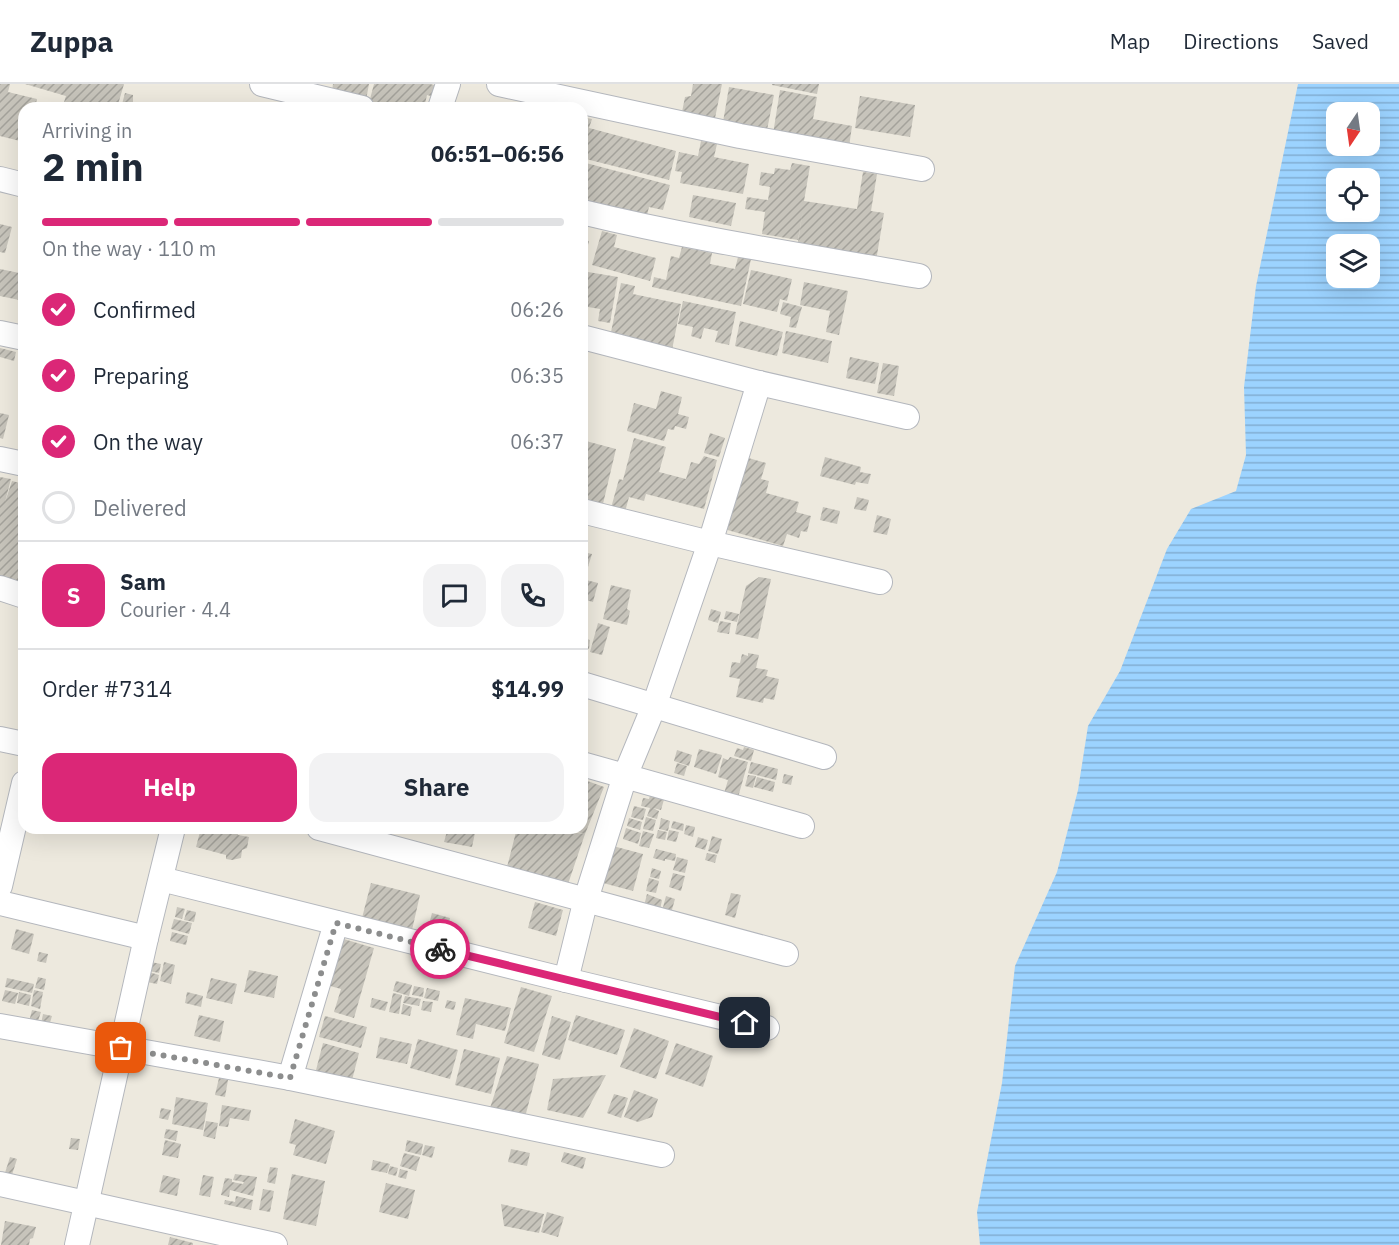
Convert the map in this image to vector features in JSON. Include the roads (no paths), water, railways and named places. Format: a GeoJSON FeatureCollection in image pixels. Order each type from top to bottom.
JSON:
{"type":"FeatureCollection","features":[{"type":"Feature","properties":{"kind":"street"},"geometry":{"type":"LineString","coordinates":[[262,84],[337,102]]}},
{"type":"Feature","properties":{"kind":"street"},"geometry":{"type":"LineString","coordinates":[[442,102],[448,84]]}},
{"type":"Feature","properties":{"kind":"street"},"geometry":{"type":"LineString","coordinates":[[499,84],[582,102]]}},
{"type":"Feature","properties":{"kind":"street"},"geometry":{"type":"LineString","coordinates":[[588,103],[730,134],[922,169]]}},
{"type":"Feature","properties":{"kind":"street"},"geometry":{"type":"LineString","coordinates":[[0,179],[18,184]]}},
{"type":"Feature","properties":{"kind":"street"},"geometry":{"type":"LineString","coordinates":[[588,213],[728,243],[919,276]]}},
{"type":"Feature","properties":{"kind":"street"},"geometry":{"type":"LineString","coordinates":[[0,333],[18,337]]}},
{"type":"Feature","properties":{"kind":"street"},"geometry":{"type":"LineString","coordinates":[[588,339],[759,384],[907,417]]}},
{"type":"Feature","properties":{"kind":"street"},"geometry":{"type":"LineString","coordinates":[[566,980],[586,899],[625,776],[654,706],[710,543],[759,384]]}},
{"type":"Feature","properties":{"kind":"street"},"geometry":{"type":"LineString","coordinates":[[0,459],[18,463]]}},
{"type":"Feature","properties":{"kind":"street"},"geometry":{"type":"LineString","coordinates":[[588,512],[880,582]]}},
{"type":"Feature","properties":{"kind":"street"},"geometry":{"type":"LineString","coordinates":[[0,588],[18,594]]}},
{"type":"Feature","properties":{"kind":"street"},"geometry":{"type":"LineString","coordinates":[[588,686],[824,757]]}},
{"type":"Feature","properties":{"kind":"street"},"geometry":{"type":"LineString","coordinates":[[0,739],[18,743]]}},
{"type":"Feature","properties":{"kind":"street"},"geometry":{"type":"LineString","coordinates":[[588,766],[802,826]]}},
{"type":"Feature","properties":{"kind":"street"},"geometry":{"type":"LineString","coordinates":[[0,886],[18,809]]}},
{"type":"Feature","properties":{"kind":"street"},"geometry":{"type":"LineString","coordinates":[[77,1245],[172,834]]}},
{"type":"Feature","properties":{"kind":"street"},"geometry":{"type":"LineString","coordinates":[[341,834],[786,954]]}},
{"type":"Feature","properties":{"kind":"street"},"geometry":{"type":"LineString","coordinates":[[161,879],[767,1028]]}},
{"type":"Feature","properties":{"kind":"street"},"geometry":{"type":"LineString","coordinates":[[0,903],[146,938]]}},
{"type":"Feature","properties":{"kind":"street"},"geometry":{"type":"LineString","coordinates":[[290,1078],[336,923]]}},
{"type":"Feature","properties":{"kind":"street"},"geometry":{"type":"LineString","coordinates":[[0,1026],[290,1078],[662,1155]]}},
{"type":"Feature","properties":{"kind":"street"},"geometry":{"type":"LineString","coordinates":[[0,1184],[261,1244]]}},
{"type":"Feature","properties":{"kind":"water"},"geometry":{"type":"Polygon","coordinates":[[[1298,84],[1399,84],[1399,1245],[980,1245],[977,1212],[1002,1083],[1015,966],[1057,872],[1078,790],[1088,726],[1120,671],[1167,549],[1191,509],[1236,491],[1246,455],[1244,387],[1256,286],[1298,84]]]}}]}
